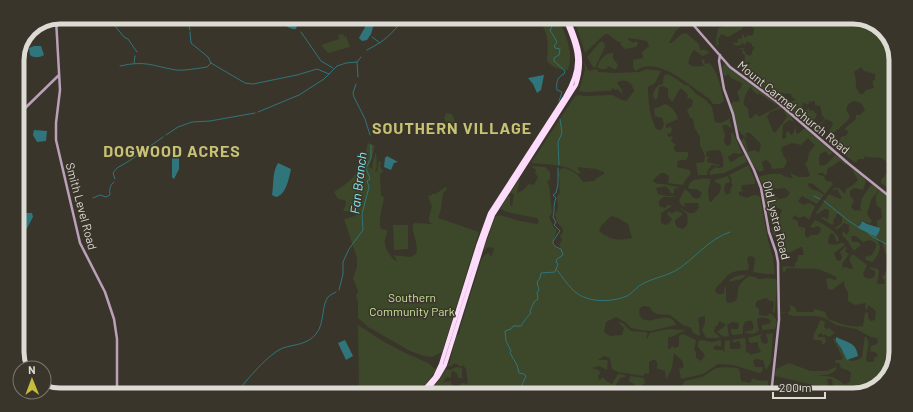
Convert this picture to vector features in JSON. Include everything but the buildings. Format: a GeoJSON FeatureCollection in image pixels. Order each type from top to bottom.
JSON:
{"type":"FeatureCollection","features":[{"type":"Feature","properties":{"kind":"highway"},"geometry":{"type":"LineString","coordinates":[[425,388],[435,377],[441,364],[490,212],[565,97],[575,78],[577,66],[576,49],[567,24]]}},
{"type":"Feature","properties":{"kind":"highway"},"geometry":{"type":"LineString","coordinates":[[429,388],[438,377],[444,366],[494,212],[576,85],[580,70],[580,57],[578,43],[570,24]]}},
{"type":"Feature","properties":{"kind":"main road","name":"Mount Carmel Church Road"},"geometry":{"type":"LineString","coordinates":[[693,24],[720,55],[741,75],[776,101],[849,164],[889,196]]}},
{"type":"Feature","properties":{"kind":"main road","name":"Smith Level Road"},"geometry":{"type":"LineString","coordinates":[[56,25],[60,75],[56,140],[80,243],[105,292],[114,319],[117,339],[117,388]]}},
{"type":"Feature","properties":{"kind":"main road","name":"Old Lystra Road"},"geometry":{"type":"LineString","coordinates":[[720,55],[719,62],[724,89],[733,114],[738,138],[761,188],[769,232],[778,262],[779,320],[772,388]]}},
{"type":"Feature","properties":{"kind":"main road"},"geometry":{"type":"LineString","coordinates":[[24,109],[60,75]]}},
{"type":"Feature","properties":{"kind":"green space"},"geometry":{"type":"Polygon","coordinates":[[[544,24],[560,24],[570,50],[570,63],[568,70],[556,68],[547,61],[547,39],[543,27],[544,24]]]}},
{"type":"Feature","properties":{"kind":"green space"},"geometry":{"type":"Polygon","coordinates":[[[576,24],[683,24],[675,32],[669,43],[686,33],[699,44],[700,50],[706,50],[709,52],[703,56],[694,50],[688,63],[693,66],[704,66],[702,62],[703,59],[705,60],[705,64],[709,63],[712,66],[719,80],[724,101],[720,104],[713,104],[708,98],[684,81],[660,68],[651,66],[643,67],[636,71],[634,70],[633,60],[643,58],[642,52],[649,46],[647,41],[629,38],[628,40],[633,43],[637,41],[638,44],[636,47],[625,49],[620,44],[622,42],[618,42],[608,34],[605,34],[585,53],[576,24]]]}},
{"type":"Feature","properties":{"kind":"green space"},"geometry":{"type":"Polygon","coordinates":[[[725,24],[853,24],[867,27],[875,32],[884,42],[889,58],[889,166],[887,162],[881,158],[865,156],[864,159],[858,159],[856,163],[836,149],[841,137],[847,135],[848,131],[844,129],[856,119],[856,115],[860,115],[865,110],[861,103],[854,101],[848,104],[846,110],[850,116],[835,132],[830,133],[829,131],[833,125],[832,122],[826,119],[817,131],[814,126],[821,123],[825,119],[822,115],[820,106],[815,105],[815,101],[808,101],[809,103],[807,105],[804,102],[802,106],[804,110],[809,108],[810,111],[813,110],[817,113],[815,119],[811,120],[810,123],[807,124],[788,108],[788,102],[796,100],[791,94],[769,92],[748,77],[746,65],[752,63],[744,62],[745,55],[742,53],[743,50],[739,48],[743,48],[746,54],[750,56],[755,48],[747,41],[744,46],[743,42],[741,45],[736,46],[732,42],[737,43],[739,38],[742,39],[743,34],[745,38],[748,35],[753,35],[754,29],[745,25],[742,29],[728,37],[721,34],[718,40],[719,44],[717,46],[715,45],[717,44],[718,28],[725,26],[725,24]],[[861,67],[854,72],[856,85],[860,94],[863,94],[866,90],[874,88],[872,81],[875,80],[875,74],[864,71],[861,67]]]}},
{"type":"Feature","properties":{"kind":"green space"},"geometry":{"type":"Polygon","coordinates":[[[343,34],[344,37],[346,36],[350,47],[328,53],[321,45],[339,39],[338,35],[343,34]]]}},
{"type":"Feature","properties":{"kind":"green space"},"geometry":{"type":"Polygon","coordinates":[[[601,41],[604,43],[605,47],[595,68],[587,57],[601,41]]]}},
{"type":"Feature","properties":{"kind":"green space"},"geometry":{"type":"Polygon","coordinates":[[[613,53],[613,58],[618,65],[616,69],[608,66],[607,69],[597,67],[603,57],[607,54],[613,53]]]}},
{"type":"Feature","properties":{"kind":"green space"},"geometry":{"type":"Polygon","coordinates":[[[584,62],[589,71],[596,69],[599,72],[615,73],[639,72],[647,69],[661,71],[655,83],[648,87],[652,119],[656,129],[661,130],[664,125],[662,118],[655,116],[654,109],[665,104],[670,106],[675,112],[678,119],[666,124],[666,128],[670,126],[673,130],[671,131],[671,134],[669,133],[667,135],[669,137],[672,136],[673,138],[671,141],[676,145],[673,148],[676,152],[688,152],[688,157],[686,160],[678,161],[677,167],[690,170],[691,174],[683,185],[668,183],[669,176],[665,173],[661,173],[653,180],[657,184],[680,187],[674,189],[674,193],[672,194],[666,186],[656,188],[658,194],[676,196],[663,197],[659,201],[659,206],[665,208],[668,205],[672,206],[661,213],[661,223],[667,225],[672,219],[667,214],[670,211],[672,214],[677,211],[682,213],[682,215],[675,220],[677,227],[683,229],[686,226],[688,221],[687,214],[678,207],[689,213],[694,213],[699,208],[698,203],[685,203],[684,207],[681,205],[679,200],[685,189],[691,194],[692,197],[697,199],[700,197],[702,193],[697,189],[688,188],[694,180],[711,179],[708,190],[709,201],[711,202],[719,193],[721,188],[721,185],[714,181],[715,180],[728,176],[730,182],[725,184],[724,189],[726,195],[730,193],[731,187],[733,186],[731,182],[732,179],[729,175],[749,165],[755,179],[755,184],[742,185],[741,189],[744,191],[739,192],[739,195],[747,198],[754,195],[760,197],[768,240],[773,257],[775,274],[753,272],[755,259],[752,256],[748,257],[748,270],[731,273],[717,286],[715,291],[717,294],[724,293],[726,285],[726,301],[728,303],[736,300],[739,286],[749,276],[759,279],[776,279],[777,282],[775,313],[772,312],[774,306],[773,301],[769,301],[766,298],[757,301],[755,306],[759,309],[759,315],[767,316],[770,313],[774,316],[777,322],[775,329],[762,330],[762,325],[769,324],[771,321],[764,317],[758,318],[757,321],[759,331],[753,334],[745,333],[752,330],[754,327],[752,321],[746,321],[744,324],[743,334],[733,335],[731,333],[731,329],[738,329],[739,323],[732,322],[727,325],[729,336],[724,337],[717,332],[726,324],[719,321],[714,332],[720,337],[706,338],[702,330],[705,323],[705,316],[698,319],[700,336],[693,333],[691,328],[683,325],[670,315],[656,314],[650,307],[643,306],[639,310],[639,314],[642,319],[650,320],[669,318],[674,321],[676,325],[651,331],[640,330],[631,328],[625,322],[616,317],[606,322],[604,332],[610,336],[622,335],[624,328],[618,322],[624,324],[631,331],[646,332],[648,334],[646,337],[647,339],[650,333],[668,329],[684,330],[685,331],[672,337],[668,337],[668,349],[672,346],[675,348],[679,346],[679,336],[683,334],[696,340],[694,350],[696,352],[696,358],[701,361],[705,355],[698,347],[698,342],[700,340],[712,342],[721,340],[721,347],[716,345],[713,348],[715,350],[723,350],[724,354],[725,341],[730,340],[730,349],[739,349],[741,347],[740,342],[738,341],[734,343],[732,340],[744,338],[746,340],[746,352],[750,353],[750,355],[761,352],[758,342],[750,343],[748,338],[762,334],[760,337],[762,343],[767,344],[768,340],[766,334],[773,333],[771,362],[766,370],[763,360],[756,359],[753,361],[755,367],[763,367],[762,372],[759,373],[733,365],[718,364],[703,374],[681,379],[679,369],[683,368],[683,363],[674,353],[672,369],[666,379],[665,371],[656,368],[658,366],[656,360],[649,362],[649,373],[645,373],[643,376],[618,372],[612,369],[610,358],[604,356],[598,360],[608,360],[607,370],[599,366],[592,368],[599,370],[599,380],[604,378],[612,384],[618,374],[625,375],[625,377],[619,380],[616,386],[625,388],[459,388],[460,384],[468,384],[466,369],[463,365],[461,367],[456,364],[447,366],[450,362],[456,337],[460,332],[482,258],[489,253],[491,257],[494,249],[491,247],[486,248],[485,252],[484,249],[495,217],[500,215],[515,220],[537,224],[539,222],[537,218],[511,213],[500,209],[507,197],[510,196],[510,205],[512,206],[514,194],[510,193],[520,179],[517,193],[522,191],[529,184],[534,185],[538,177],[535,173],[536,170],[532,166],[545,167],[550,172],[550,179],[547,182],[549,185],[552,213],[549,217],[554,228],[557,230],[552,244],[558,249],[561,248],[559,245],[562,240],[560,236],[563,232],[562,227],[558,224],[555,215],[558,208],[557,196],[560,193],[558,173],[562,168],[568,169],[577,174],[583,182],[594,181],[604,174],[604,172],[596,169],[578,167],[578,170],[581,172],[578,174],[573,170],[562,166],[531,163],[575,96],[612,95],[626,101],[634,91],[630,83],[620,81],[617,83],[622,90],[622,94],[618,89],[615,90],[613,88],[611,91],[579,91],[585,70],[584,62]],[[611,216],[601,226],[599,231],[614,239],[632,238],[628,224],[611,216]]]}},
{"type":"Feature","properties":{"kind":"green space"},"geometry":{"type":"Polygon","coordinates":[[[724,64],[727,65],[777,104],[776,105],[759,93],[758,95],[751,87],[747,92],[744,103],[744,105],[748,108],[749,118],[752,118],[757,114],[760,116],[780,106],[782,108],[770,112],[767,117],[775,133],[787,116],[784,112],[785,110],[789,113],[794,122],[789,120],[783,125],[782,139],[786,138],[786,133],[788,131],[791,135],[793,134],[796,126],[796,133],[798,134],[805,128],[833,153],[828,155],[826,151],[820,154],[820,166],[827,164],[835,155],[847,163],[846,165],[840,161],[828,168],[826,176],[823,173],[817,173],[824,176],[826,181],[832,182],[833,184],[825,194],[813,184],[808,183],[809,187],[824,195],[817,204],[802,196],[798,201],[803,205],[809,203],[815,206],[809,220],[804,216],[799,218],[795,215],[792,219],[798,222],[798,226],[805,228],[805,236],[808,238],[810,235],[817,235],[820,233],[821,228],[817,226],[814,228],[810,227],[815,220],[830,229],[837,235],[839,241],[836,241],[834,234],[831,233],[828,243],[835,245],[842,242],[845,245],[834,253],[837,261],[841,260],[842,257],[840,252],[847,247],[845,252],[849,254],[842,264],[843,268],[853,268],[849,259],[852,255],[854,255],[867,265],[863,274],[864,277],[870,279],[875,276],[875,271],[870,269],[870,267],[878,269],[877,284],[884,284],[885,282],[882,275],[884,276],[887,263],[889,262],[888,359],[881,374],[873,382],[867,385],[857,388],[833,388],[832,379],[827,379],[829,388],[821,388],[820,385],[775,376],[776,369],[789,363],[811,371],[827,371],[836,367],[837,368],[835,371],[830,374],[817,375],[833,377],[846,385],[850,382],[851,373],[841,368],[839,363],[835,362],[836,360],[841,360],[843,358],[833,339],[835,338],[849,360],[857,360],[862,357],[865,336],[868,341],[866,360],[868,362],[874,362],[874,358],[878,356],[877,353],[870,351],[871,346],[877,344],[877,338],[871,337],[856,329],[836,325],[825,318],[816,316],[789,315],[789,313],[787,313],[791,310],[790,305],[795,307],[797,312],[813,312],[815,309],[825,312],[828,319],[845,325],[854,326],[863,326],[865,313],[868,312],[868,318],[871,321],[875,320],[876,312],[868,305],[867,310],[865,307],[866,303],[855,305],[848,301],[848,293],[844,281],[832,290],[828,289],[826,279],[829,278],[835,280],[837,277],[818,269],[787,268],[785,272],[782,271],[783,266],[795,267],[795,262],[797,262],[798,255],[804,255],[802,247],[792,252],[784,252],[782,254],[780,252],[776,237],[773,235],[771,228],[772,227],[778,236],[781,233],[781,226],[778,223],[772,225],[770,218],[779,218],[782,210],[774,206],[774,211],[771,215],[768,214],[763,189],[771,189],[774,196],[780,199],[787,197],[790,193],[785,188],[776,189],[770,186],[763,186],[759,177],[767,174],[780,174],[793,178],[790,173],[799,177],[808,177],[810,175],[805,163],[807,162],[809,153],[815,145],[808,138],[801,145],[792,143],[782,147],[781,149],[787,161],[784,168],[772,169],[770,163],[766,160],[762,162],[764,170],[760,172],[757,170],[750,160],[741,140],[744,138],[748,152],[755,150],[759,153],[761,144],[750,133],[745,133],[747,139],[738,130],[731,104],[734,101],[740,101],[737,92],[741,88],[742,83],[731,78],[728,74],[724,76],[722,68],[724,64]]]}},
{"type":"Feature","properties":{"kind":"green space"},"geometry":{"type":"Polygon","coordinates":[[[665,74],[670,75],[689,86],[696,94],[706,100],[712,107],[715,122],[723,122],[729,118],[732,128],[728,125],[723,125],[722,127],[725,134],[724,142],[727,146],[731,144],[731,134],[733,132],[742,153],[734,153],[728,157],[730,162],[734,161],[740,156],[745,155],[747,162],[724,173],[710,175],[709,172],[715,167],[723,167],[723,160],[719,150],[707,151],[707,157],[709,157],[707,162],[720,165],[712,165],[708,170],[707,175],[698,175],[696,163],[704,162],[705,156],[700,145],[700,137],[694,127],[693,119],[690,117],[687,110],[692,106],[693,101],[690,98],[687,99],[688,95],[681,88],[673,101],[671,101],[668,97],[668,89],[663,86],[659,87],[656,100],[653,97],[656,88],[663,84],[665,74]]]}},
{"type":"Feature","properties":{"kind":"green space"},"geometry":{"type":"Polygon","coordinates":[[[446,113],[452,114],[458,129],[450,132],[444,118],[446,113]]]}},
{"type":"Feature","properties":{"kind":"green space"},"geometry":{"type":"Polygon","coordinates":[[[830,133],[830,136],[836,142],[835,145],[832,145],[831,140],[829,140],[828,137],[830,133]]]}},
{"type":"Feature","properties":{"kind":"green space","name":"Southern Community Park"},"geometry":{"type":"Polygon","coordinates":[[[368,143],[375,146],[369,167],[373,169],[372,165],[376,152],[377,166],[375,171],[377,172],[379,161],[381,162],[380,167],[383,171],[380,174],[381,196],[384,197],[380,225],[381,229],[387,230],[385,244],[394,260],[397,261],[394,255],[410,257],[416,254],[417,247],[413,232],[413,225],[415,223],[432,224],[429,222],[432,207],[428,196],[435,194],[446,187],[447,189],[443,193],[438,218],[479,232],[442,352],[432,357],[410,351],[368,327],[358,318],[358,301],[356,296],[358,291],[353,278],[357,267],[357,258],[344,219],[355,216],[356,214],[354,212],[343,211],[346,204],[345,200],[338,199],[334,192],[348,182],[358,170],[361,169],[368,143]]]}},
{"type":"Feature","properties":{"kind":"green space"},"geometry":{"type":"Polygon","coordinates":[[[889,166],[889,188],[881,183],[881,180],[887,173],[889,166]]]}},
{"type":"Feature","properties":{"kind":"green space"},"geometry":{"type":"Polygon","coordinates":[[[851,168],[866,181],[863,190],[854,188],[850,191],[850,196],[854,200],[851,207],[855,211],[862,211],[860,209],[862,198],[871,185],[873,184],[879,190],[871,200],[867,214],[872,221],[869,224],[862,220],[858,228],[876,237],[879,232],[877,221],[882,218],[881,208],[877,206],[876,202],[877,194],[880,190],[889,197],[889,208],[887,209],[889,213],[889,257],[885,253],[882,241],[879,239],[879,252],[872,262],[866,260],[865,257],[872,255],[876,247],[876,243],[870,240],[863,242],[856,236],[853,236],[851,237],[852,242],[858,242],[861,245],[853,250],[842,235],[843,231],[847,234],[849,231],[849,225],[844,223],[838,229],[835,228],[842,223],[842,217],[836,214],[832,225],[821,218],[823,217],[828,219],[829,210],[825,209],[817,214],[816,213],[829,194],[840,199],[842,198],[837,189],[833,191],[834,188],[839,188],[845,194],[846,189],[858,180],[851,168]]]}},
{"type":"Feature","properties":{"kind":"green space"},"geometry":{"type":"Polygon","coordinates":[[[393,225],[408,225],[408,249],[394,250],[393,225]]]}},
{"type":"Feature","properties":{"kind":"green space"},"geometry":{"type":"Polygon","coordinates":[[[746,275],[742,279],[728,282],[734,277],[746,275]]]}},
{"type":"Feature","properties":{"kind":"green space"},"geometry":{"type":"Polygon","coordinates":[[[821,320],[825,322],[824,327],[826,329],[829,328],[835,333],[829,337],[824,334],[824,336],[821,333],[818,335],[818,337],[825,337],[826,342],[824,344],[822,344],[821,340],[815,340],[813,338],[821,320]]]}},
{"type":"Feature","properties":{"kind":"green space","name":"Southern Community Park"},"geometry":{"type":"Polygon","coordinates":[[[358,325],[386,343],[428,363],[437,369],[423,388],[359,388],[358,325]]]}},
{"type":"Feature","properties":{"kind":"green space"},"geometry":{"type":"Polygon","coordinates":[[[457,367],[462,368],[462,378],[458,378],[457,373],[453,371],[451,373],[451,378],[447,377],[443,382],[451,381],[452,388],[446,385],[443,388],[433,388],[446,369],[450,370],[457,367]]]}},
{"type":"Feature","properties":{"kind":"green space"},"geometry":{"type":"Polygon","coordinates":[[[716,368],[738,368],[741,381],[750,383],[753,378],[756,380],[768,381],[768,388],[681,387],[685,381],[702,377],[716,368]]]}},
{"type":"Feature","properties":{"kind":"green space"},"geometry":{"type":"Polygon","coordinates":[[[630,376],[644,378],[645,383],[641,388],[636,388],[634,384],[629,381],[630,376]]]}},
{"type":"Feature","properties":{"kind":"water"},"geometry":{"type":"Polygon","coordinates":[[[284,24],[296,24],[297,26],[296,29],[294,29],[284,24]]]}},
{"type":"Feature","properties":{"kind":"water"},"geometry":{"type":"Polygon","coordinates":[[[367,24],[374,24],[371,34],[367,40],[362,41],[359,38],[367,24]]]}},
{"type":"Feature","properties":{"kind":"water"},"geometry":{"type":"Polygon","coordinates":[[[41,46],[44,55],[40,57],[33,57],[30,55],[29,48],[41,46]]]}},
{"type":"Feature","properties":{"kind":"water"},"geometry":{"type":"Polygon","coordinates":[[[544,75],[541,90],[537,93],[533,84],[528,78],[544,75]]]}},
{"type":"Feature","properties":{"kind":"water"},"geometry":{"type":"Polygon","coordinates":[[[34,130],[47,131],[46,141],[37,142],[33,135],[34,130]]]}},
{"type":"Feature","properties":{"kind":"water"},"geometry":{"type":"Polygon","coordinates":[[[172,154],[179,154],[179,169],[174,179],[172,177],[172,154]]]}},
{"type":"Feature","properties":{"kind":"water"},"geometry":{"type":"Polygon","coordinates":[[[387,156],[398,162],[394,163],[391,170],[384,167],[385,158],[387,156]]]}},
{"type":"Feature","properties":{"kind":"water"},"geometry":{"type":"Polygon","coordinates":[[[278,163],[291,169],[285,190],[276,197],[272,195],[274,174],[278,163]]]}},
{"type":"Feature","properties":{"kind":"water"},"geometry":{"type":"Polygon","coordinates":[[[24,213],[32,213],[33,217],[26,230],[24,230],[24,213]]]}},
{"type":"Feature","properties":{"kind":"water"},"geometry":{"type":"Polygon","coordinates":[[[862,221],[880,228],[876,237],[858,228],[862,221]]]}},
{"type":"Feature","properties":{"kind":"water"},"geometry":{"type":"Polygon","coordinates":[[[836,337],[853,345],[858,356],[847,360],[836,341],[836,337]]]}},
{"type":"Feature","properties":{"kind":"water"},"geometry":{"type":"Polygon","coordinates":[[[345,340],[353,356],[346,360],[338,343],[345,340]]]}},
{"type":"Feature","properties":{"kind":"waterway"},"geometry":{"type":"LineString","coordinates":[[187,24],[190,30]]}},
{"type":"Feature","properties":{"kind":"waterway","name":"Fan Branch"},"geometry":{"type":"LineString","coordinates":[[367,50],[388,37],[399,24]]}},
{"type":"Feature","properties":{"kind":"waterway"},"geometry":{"type":"LineString","coordinates":[[551,24],[552,27],[550,30],[557,42],[554,46],[555,48],[560,49],[559,55],[554,58],[554,61],[565,71],[564,74],[558,79],[557,83],[557,90],[562,92],[559,101]]}},
{"type":"Feature","properties":{"kind":"waterway"},"geometry":{"type":"LineString","coordinates":[[115,26],[124,37],[128,39],[137,52]]}},
{"type":"Feature","properties":{"kind":"waterway"},"geometry":{"type":"LineString","coordinates":[[190,32],[191,43],[208,57],[211,63],[245,83],[253,84],[297,75],[317,69],[329,74]]}},
{"type":"Feature","properties":{"kind":"waterway"},"geometry":{"type":"LineString","coordinates":[[301,32],[321,61],[333,68]]}},
{"type":"Feature","properties":{"kind":"waterway"},"geometry":{"type":"LineString","coordinates":[[372,37],[380,43]]}},
{"type":"Feature","properties":{"kind":"waterway"},"geometry":{"type":"LineString","coordinates":[[134,63],[135,56]]}},
{"type":"Feature","properties":{"kind":"waterway","name":"Fan Branch"},"geometry":{"type":"LineString","coordinates":[[358,77],[357,62],[361,57]]}},
{"type":"Feature","properties":{"kind":"waterway"},"geometry":{"type":"LineString","coordinates":[[258,112],[299,95],[324,79],[337,66],[357,62]]}},
{"type":"Feature","properties":{"kind":"waterway"},"geometry":{"type":"LineString","coordinates":[[120,66],[129,64],[149,64],[176,70],[183,70],[207,67],[211,63]]}},
{"type":"Feature","properties":{"kind":"waterway","name":"Fan Branch"},"geometry":{"type":"LineString","coordinates":[[356,84],[353,93],[354,97],[365,119],[370,135]]}},
{"type":"Feature","properties":{"kind":"waterway"},"geometry":{"type":"LineString","coordinates":[[166,135],[178,127],[192,122],[210,121],[255,113]]}},
{"type":"Feature","properties":{"kind":"waterway"},"geometry":{"type":"LineString","coordinates":[[559,165],[558,142],[562,133],[560,119]]}},
{"type":"Feature","properties":{"kind":"waterway"},"geometry":{"type":"LineString","coordinates":[[115,179],[113,173],[117,168],[163,137]]}},
{"type":"Feature","properties":{"kind":"waterway","name":"Fan Branch"},"geometry":{"type":"LineString","coordinates":[[339,290],[343,274],[343,262],[349,249],[363,230],[362,214],[369,187],[367,181],[370,179],[366,168],[371,158],[371,145]]}},
{"type":"Feature","properties":{"kind":"waterway"},"geometry":{"type":"LineString","coordinates":[[515,388],[521,387],[526,376],[519,373],[517,365],[510,353],[511,351],[506,341],[505,331],[511,329],[513,326],[521,326],[531,313],[530,311],[534,302],[538,299],[537,292],[539,290],[537,282],[541,273],[555,272],[558,264],[556,262],[557,259],[563,255],[561,249],[553,244],[553,241],[560,231],[554,225],[556,222],[553,217],[556,198],[553,195],[556,193],[558,184],[558,168]]}},
{"type":"Feature","properties":{"kind":"waterway"},"geometry":{"type":"LineString","coordinates":[[93,198],[100,195],[106,197],[110,195],[110,188],[114,182]]}},
{"type":"Feature","properties":{"kind":"waterway"},"geometry":{"type":"LineString","coordinates":[[814,196],[820,199]]}},
{"type":"Feature","properties":{"kind":"waterway"},"geometry":{"type":"LineString","coordinates":[[824,201],[858,227]]}},
{"type":"Feature","properties":{"kind":"waterway"},"geometry":{"type":"LineString","coordinates":[[557,270],[577,294],[591,299],[606,301],[613,300],[627,296],[644,283],[675,271],[722,235],[730,232]]}},
{"type":"Feature","properties":{"kind":"waterway"},"geometry":{"type":"LineString","coordinates":[[868,233],[889,245]]}},
{"type":"Feature","properties":{"kind":"waterway","name":"Fan Branch"},"geometry":{"type":"LineString","coordinates":[[240,388],[258,368],[277,351],[301,344],[316,334],[321,325],[324,305],[329,296],[336,292]]}},
{"type":"Feature","properties":{"kind":"district","name":"SOUTHERN VILLAGE"},"geometry":{"type":"Point","coordinates":[452,127]}},
{"type":"Feature","properties":{"kind":"district","name":"DOGWOOD ACRES"},"geometry":{"type":"Point","coordinates":[172,150]}}]}
